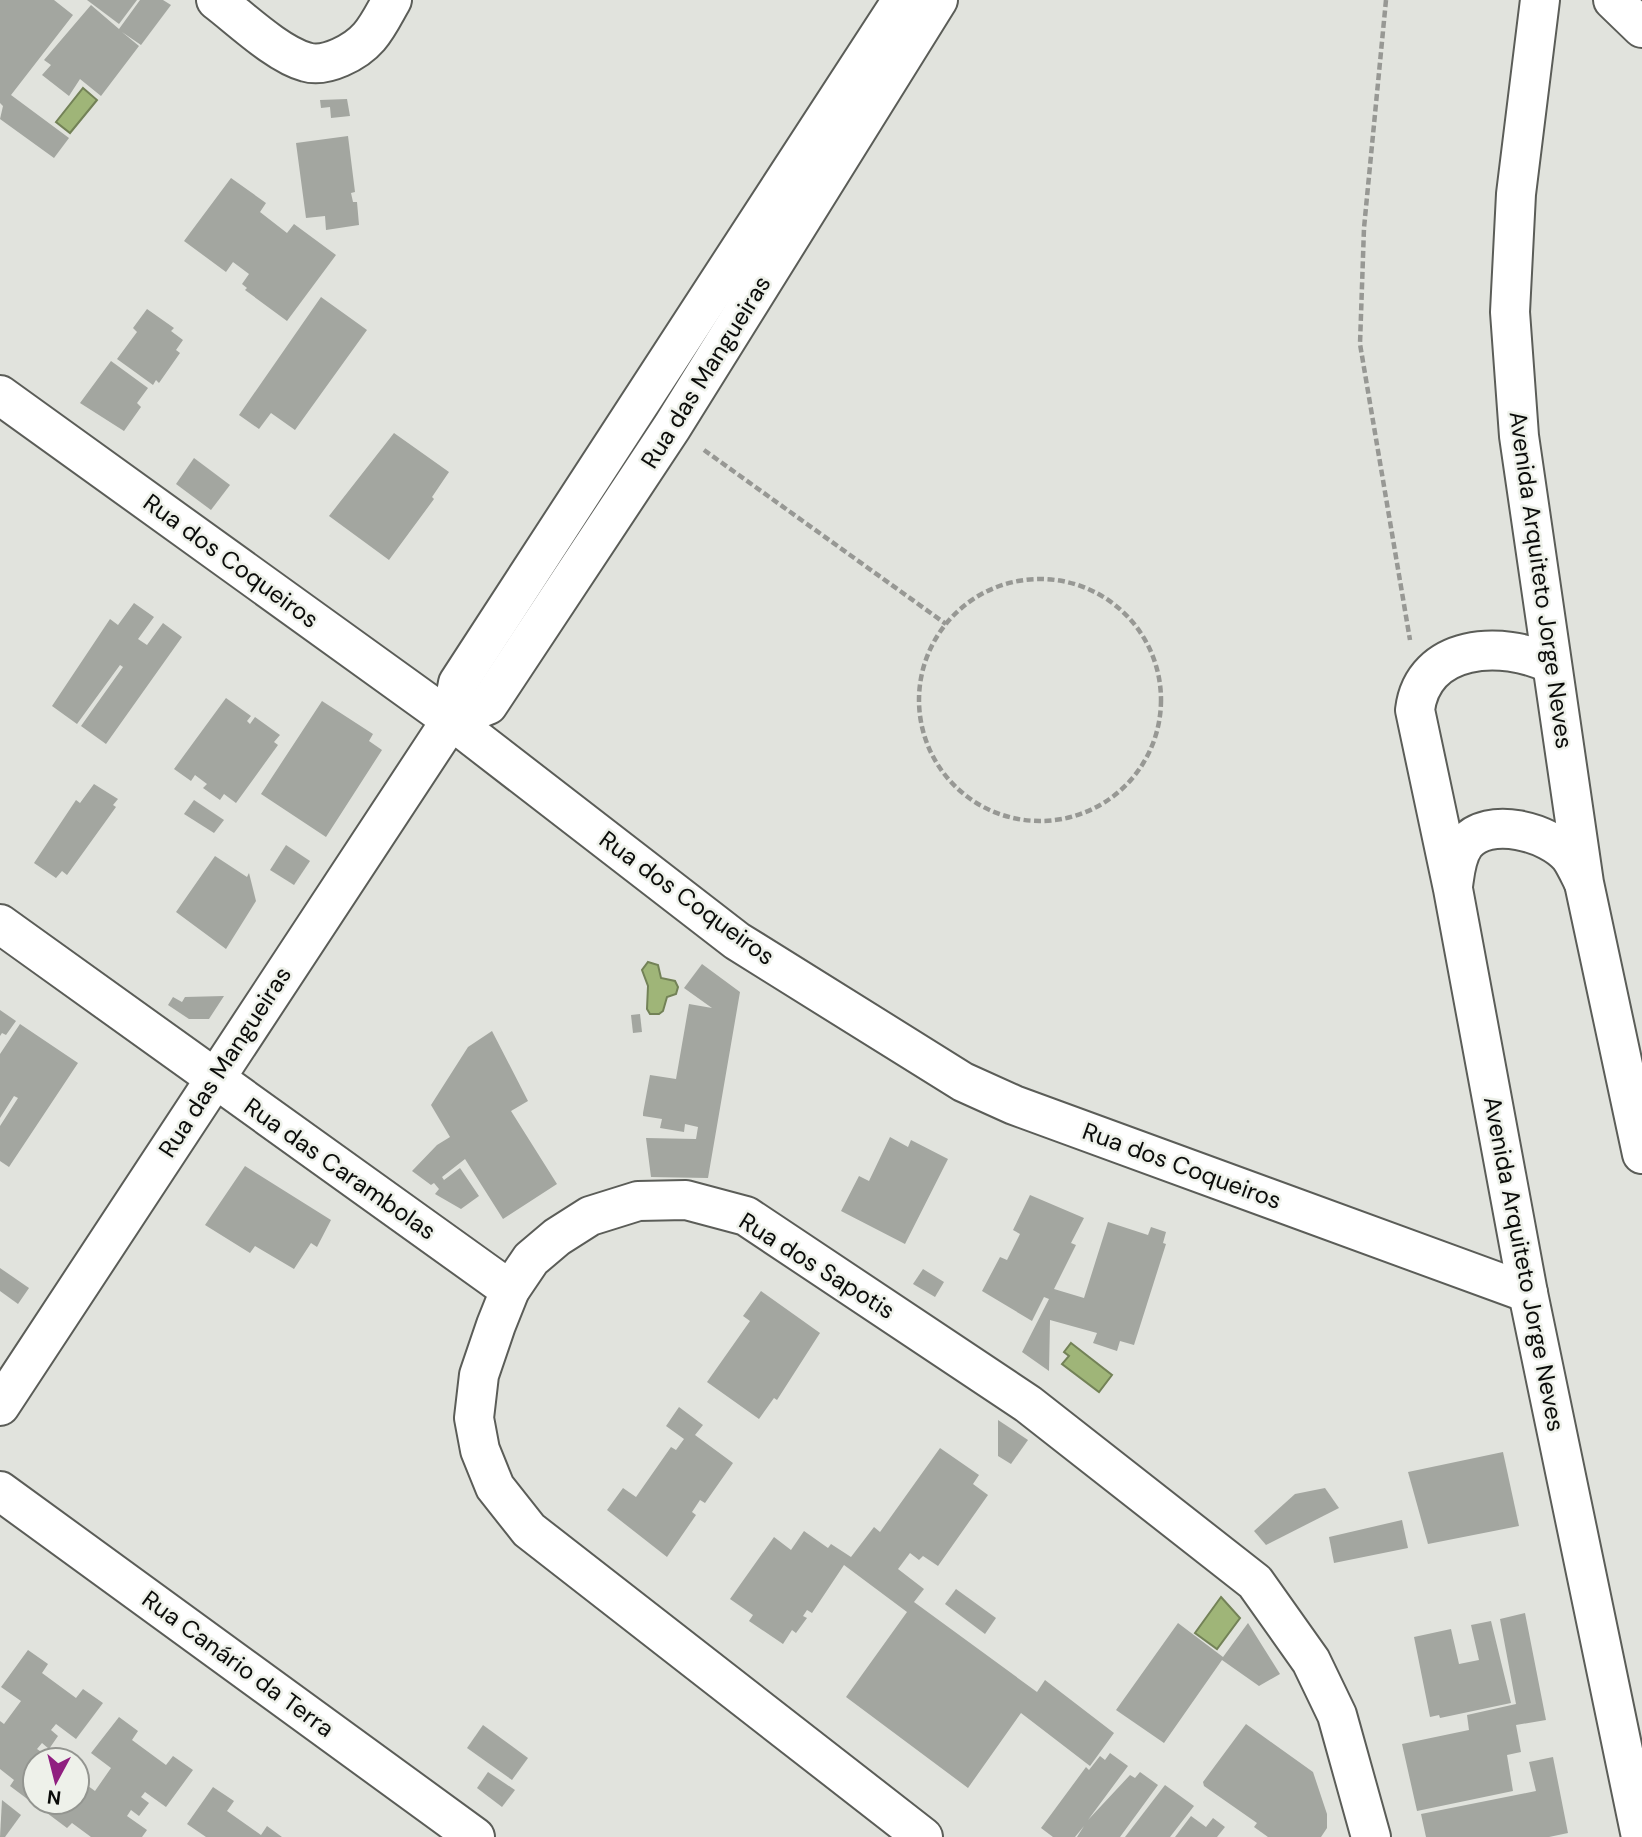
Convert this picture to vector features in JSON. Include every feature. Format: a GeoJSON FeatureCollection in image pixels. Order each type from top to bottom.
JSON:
{"type":"FeatureCollection","features":[{"type":"Feature","properties":{"kind":"street"},"geometry":{"type":"LineString","coordinates":[[216,0],[282,50],[307,63],[325,62],[348,54],[369,37],[392,0]]}},
{"type":"Feature","properties":{"kind":"street","name":"Rua das Mangueiras"},"geometry":{"type":"LineString","coordinates":[[0,1406],[451,720],[458,684],[902,0]]}},
{"type":"Feature","properties":{"kind":"street","name":"Rua das Mangueiras"},"geometry":{"type":"LineString","coordinates":[[451,720],[488,705],[672,427],[938,0]]}},
{"type":"Feature","properties":{"kind":"street","name":"Avenida Arquiteto Jorge Neves"},"geometry":{"type":"LineString","coordinates":[[1539,0],[1516,194],[1510,312],[1519,436],[1584,883],[1642,1154]]}},
{"type":"Feature","properties":{"kind":"street"},"geometry":{"type":"LineString","coordinates":[[1613,0],[1642,28]]}},
{"type":"Feature","properties":{"kind":"street","name":"Rua dos Coqueiros"},"geometry":{"type":"LineString","coordinates":[[0,395],[451,720],[737,941],[963,1082],[1014,1105],[1528,1293]]}},
{"type":"Feature","properties":{"kind":"street"},"geometry":{"type":"LineString","coordinates":[[639,404],[672,427]]}},
{"type":"Feature","properties":{"kind":"street"},"geometry":{"type":"LineString","coordinates":[[1418,690],[1436,667],[1470,653],[1508,651],[1532,655],[1551,664]]}},
{"type":"Feature","properties":{"kind":"street","name":"Avenida Arquiteto Jorge Neves"},"geometry":{"type":"LineString","coordinates":[[1418,690],[1415,710],[1452,889],[1528,1293],[1641,1837]]}},
{"type":"Feature","properties":{"kind":"street"},"geometry":{"type":"LineString","coordinates":[[1452,889],[1458,858],[1465,844],[1490,830],[1516,830],[1558,846],[1569,856],[1584,883]]}},
{"type":"Feature","properties":{"kind":"street","name":"Rua das Carambolas"},"geometry":{"type":"LineString","coordinates":[[0,924],[510,1290]]}},
{"type":"Feature","properties":{"kind":"street","name":"Rua dos Sapotis"},"geometry":{"type":"LineString","coordinates":[[923,1837],[529,1530],[495,1487],[480,1450],[474,1418],[479,1375],[510,1290],[531,1259],[557,1237],[590,1216],[638,1201],[686,1200],[746,1216],[1028,1404],[1255,1582],[1311,1661],[1337,1716],[1371,1837]]}},
{"type":"Feature","properties":{"kind":"street","name":"Rua Canário da Terra"},"geometry":{"type":"LineString","coordinates":[[0,1491],[475,1837]]}},
{"type":"Feature","properties":{"kind":"path"},"geometry":{"type":"LineString","coordinates":[[1386,0],[1363,228],[1360,344],[1418,690]]}},
{"type":"Feature","properties":{"kind":"path"},"geometry":{"type":"LineString","coordinates":[[672,427],[946,624]]}},
{"type":"Feature","properties":{"kind":"path"},"geometry":{"type":"LineString","coordinates":[[1027,580],[1059,581],[1090,590],[1117,606],[1139,629],[1154,657],[1162,687],[1161,719],[1152,749],[1136,776],[1112,798],[1084,814],[1053,821],[1022,820],[991,811],[964,794],[942,772],[927,744],[919,713],[920,682],[929,651],[946,624],[969,602],[996,587],[1027,580]]}},
{"type":"Feature","properties":{"kind":"shaded area"},"geometry":{"type":"Polygon","coordinates":[[[83,88],[97,100],[70,133],[56,122],[83,88]]]}},
{"type":"Feature","properties":{"kind":"shaded area"},"geometry":{"type":"Polygon","coordinates":[[[648,962],[658,965],[661,978],[675,981],[678,987],[676,994],[667,997],[663,1011],[659,1014],[650,1014],[647,1009],[648,986],[642,970],[648,962]]]}},
{"type":"Feature","properties":{"kind":"shaded area"},"geometry":{"type":"Polygon","coordinates":[[[1071,1343],[1112,1375],[1099,1392],[1062,1364],[1069,1356],[1064,1352],[1071,1343]]]}},
{"type":"Feature","properties":{"kind":"shaded area"},"geometry":{"type":"Polygon","coordinates":[[[1221,1597],[1240,1618],[1217,1649],[1195,1633],[1221,1597]]]}},
{"type":"Feature","properties":{"kind":"building"},"geometry":{"type":"Polygon","coordinates":[[[0,0],[54,0],[73,15],[11,95],[69,138],[54,158],[0,119],[3,106],[0,103],[0,0]]]}},
{"type":"Feature","properties":{"kind":"building"},"geometry":{"type":"Polygon","coordinates":[[[87,0],[137,0],[119,24],[87,0]]]}},
{"type":"Feature","properties":{"kind":"building"},"geometry":{"type":"Polygon","coordinates":[[[140,0],[163,0],[171,5],[141,45],[122,32],[139,46],[101,96],[80,79],[69,96],[42,75],[51,65],[44,60],[91,5],[119,29],[140,0]]]}},
{"type":"Feature","properties":{"kind":"building"},"geometry":{"type":"Polygon","coordinates":[[[347,99],[350,116],[331,118],[330,107],[321,108],[320,100],[347,99]]]}},
{"type":"Feature","properties":{"kind":"building"},"geometry":{"type":"Polygon","coordinates":[[[348,136],[355,192],[351,193],[353,202],[357,202],[359,225],[326,230],[325,216],[306,218],[296,143],[348,136]]]}},
{"type":"Feature","properties":{"kind":"building"},"geometry":{"type":"Polygon","coordinates":[[[231,178],[266,203],[260,212],[287,233],[294,224],[336,255],[287,321],[245,290],[247,288],[242,284],[249,274],[233,262],[226,272],[184,241],[231,178]]]}},
{"type":"Feature","properties":{"kind":"building"},"geometry":{"type":"Polygon","coordinates":[[[321,297],[367,330],[295,430],[271,413],[259,429],[239,415],[321,297]]]}},
{"type":"Feature","properties":{"kind":"building"},"geometry":{"type":"Polygon","coordinates":[[[147,309],[174,328],[171,331],[183,340],[176,350],[180,353],[159,383],[156,380],[153,385],[117,359],[137,332],[133,328],[147,309]]]}},
{"type":"Feature","properties":{"kind":"building"},"geometry":{"type":"Polygon","coordinates":[[[111,361],[148,388],[137,403],[141,407],[124,431],[80,403],[111,361]]]}},
{"type":"Feature","properties":{"kind":"building"},"geometry":{"type":"Polygon","coordinates":[[[394,433],[449,472],[432,497],[434,499],[389,560],[329,516],[394,433]]]}},
{"type":"Feature","properties":{"kind":"building"},"geometry":{"type":"Polygon","coordinates":[[[194,458],[230,485],[211,510],[176,484],[194,458]]]}},
{"type":"Feature","properties":{"kind":"building"},"geometry":{"type":"Polygon","coordinates":[[[134,603],[154,617],[138,639],[147,645],[163,623],[182,637],[106,744],[81,726],[123,667],[120,665],[77,724],[52,706],[110,619],[118,625],[134,603]]]}},
{"type":"Feature","properties":{"kind":"building"},"geometry":{"type":"Polygon","coordinates":[[[226,698],[251,716],[247,721],[250,724],[255,717],[280,735],[274,742],[278,745],[236,803],[224,794],[220,800],[203,788],[207,784],[195,775],[191,781],[174,769],[226,698]]]}},
{"type":"Feature","properties":{"kind":"building"},"geometry":{"type":"Polygon","coordinates":[[[322,701],[373,734],[369,741],[382,750],[326,837],[261,794],[322,701]]]}},
{"type":"Feature","properties":{"kind":"building"},"geometry":{"type":"Polygon","coordinates":[[[94,784],[118,799],[113,805],[116,807],[67,875],[62,871],[56,878],[34,863],[76,800],[80,803],[94,784]]]}},
{"type":"Feature","properties":{"kind":"building"},"geometry":{"type":"Polygon","coordinates":[[[194,800],[224,820],[214,833],[184,814],[194,800]]]}},
{"type":"Feature","properties":{"kind":"building"},"geometry":{"type":"Polygon","coordinates":[[[286,845],[310,861],[294,885],[270,870],[286,845]]]}},
{"type":"Feature","properties":{"kind":"building"},"geometry":{"type":"Polygon","coordinates":[[[215,856],[247,877],[249,873],[256,901],[226,949],[176,912],[215,856]]]}},
{"type":"Feature","properties":{"kind":"building"},"geometry":{"type":"Polygon","coordinates":[[[702,964],[740,992],[708,1178],[651,1177],[646,1138],[696,1139],[698,1127],[685,1124],[684,1132],[660,1128],[662,1119],[643,1116],[643,1113],[650,1075],[676,1079],[689,1004],[712,1008],[684,988],[702,964]]]}},
{"type":"Feature","properties":{"kind":"building"},"geometry":{"type":"Polygon","coordinates":[[[224,996],[209,1019],[189,1019],[168,1005],[173,997],[182,1002],[185,997],[224,996]]]}},
{"type":"Feature","properties":{"kind":"building"},"geometry":{"type":"Polygon","coordinates":[[[0,1010],[16,1021],[6,1035],[2,1033],[0,1036],[0,1010]]]}},
{"type":"Feature","properties":{"kind":"building"},"geometry":{"type":"Polygon","coordinates":[[[640,1014],[642,1032],[633,1033],[631,1015],[640,1014]]]}},
{"type":"Feature","properties":{"kind":"building"},"geometry":{"type":"Polygon","coordinates":[[[20,1024],[78,1063],[9,1167],[0,1161],[0,1126],[18,1098],[14,1096],[0,1118],[0,1054],[20,1024]]]}},
{"type":"Feature","properties":{"kind":"building"},"geometry":{"type":"Polygon","coordinates":[[[492,1031],[528,1101],[511,1111],[557,1184],[503,1219],[465,1159],[442,1177],[444,1180],[460,1168],[479,1196],[461,1209],[435,1194],[439,1189],[434,1183],[431,1185],[412,1171],[437,1145],[450,1137],[431,1105],[468,1047],[492,1031]]]}},
{"type":"Feature","properties":{"kind":"building"},"geometry":{"type":"Polygon","coordinates":[[[890,1137],[908,1147],[911,1140],[948,1159],[905,1244],[841,1211],[859,1176],[869,1181],[890,1137]]]}},
{"type":"Feature","properties":{"kind":"building"},"geometry":{"type":"Polygon","coordinates":[[[245,1166],[331,1220],[317,1247],[311,1243],[294,1269],[255,1246],[250,1253],[205,1225],[245,1166]]]}},
{"type":"Feature","properties":{"kind":"building"},"geometry":{"type":"Polygon","coordinates":[[[1030,1195],[1084,1218],[1071,1243],[1076,1245],[1054,1289],[1084,1298],[1108,1222],[1148,1235],[1151,1227],[1166,1232],[1163,1243],[1166,1244],[1134,1345],[1120,1341],[1117,1351],[1093,1343],[1097,1333],[1050,1320],[1049,1371],[1022,1352],[1049,1299],[1044,1297],[1032,1321],[982,1291],[1000,1257],[1007,1260],[1020,1234],[1013,1230],[1030,1195]]]}},
{"type":"Feature","properties":{"kind":"building"},"geometry":{"type":"Polygon","coordinates":[[[0,1268],[29,1288],[18,1304],[0,1291],[0,1268]]]}},
{"type":"Feature","properties":{"kind":"building"},"geometry":{"type":"Polygon","coordinates":[[[923,1269],[944,1282],[935,1297],[913,1284],[923,1269]]]}},
{"type":"Feature","properties":{"kind":"building"},"geometry":{"type":"Polygon","coordinates":[[[761,1291],[820,1333],[777,1400],[774,1398],[759,1419],[707,1382],[750,1321],[743,1316],[761,1291]]]}},
{"type":"Feature","properties":{"kind":"building"},"geometry":{"type":"Polygon","coordinates":[[[679,1407],[703,1425],[695,1435],[733,1463],[705,1503],[700,1500],[692,1512],[696,1515],[667,1557],[607,1510],[623,1488],[636,1497],[671,1447],[676,1450],[684,1439],[666,1426],[679,1407]]]}},
{"type":"Feature","properties":{"kind":"building"},"geometry":{"type":"Polygon","coordinates":[[[998,1420],[1028,1440],[1011,1464],[998,1456],[998,1420]]]}},
{"type":"Feature","properties":{"kind":"building"},"geometry":{"type":"Polygon","coordinates":[[[940,1448],[979,1475],[973,1484],[988,1495],[938,1566],[923,1556],[919,1560],[910,1553],[898,1569],[924,1589],[914,1602],[1037,1692],[1045,1680],[1114,1733],[1090,1766],[1021,1713],[968,1788],[846,1697],[907,1612],[844,1565],[812,1613],[807,1610],[803,1616],[807,1618],[796,1633],[792,1630],[783,1644],[749,1621],[753,1615],[730,1599],[774,1537],[791,1550],[804,1531],[828,1548],[831,1544],[851,1557],[874,1527],[880,1532],[940,1448]]]}},
{"type":"Feature","properties":{"kind":"building"},"geometry":{"type":"Polygon","coordinates":[[[1503,1452],[1519,1526],[1428,1544],[1408,1472],[1503,1452]]]}},
{"type":"Feature","properties":{"kind":"building"},"geometry":{"type":"Polygon","coordinates":[[[1325,1488],[1339,1508],[1266,1545],[1254,1531],[1295,1494],[1325,1488]]]}},
{"type":"Feature","properties":{"kind":"building"},"geometry":{"type":"Polygon","coordinates":[[[1402,1520],[1408,1548],[1334,1563],[1329,1537],[1402,1520]]]}},
{"type":"Feature","properties":{"kind":"building"},"geometry":{"type":"Polygon","coordinates":[[[956,1589],[996,1618],[985,1634],[945,1604],[956,1589]]]}},
{"type":"Feature","properties":{"kind":"building"},"geometry":{"type":"Polygon","coordinates":[[[1525,1613],[1546,1720],[1516,1725],[1521,1752],[1507,1755],[1513,1791],[1417,1811],[1402,1744],[1469,1730],[1467,1715],[1516,1704],[1500,1619],[1525,1613]]]}},
{"type":"Feature","properties":{"kind":"building"},"geometry":{"type":"Polygon","coordinates":[[[1491,1621],[1511,1703],[1440,1718],[1439,1715],[1430,1717],[1414,1637],[1451,1629],[1459,1664],[1479,1660],[1471,1625],[1491,1621]]]}},
{"type":"Feature","properties":{"kind":"building"},"geometry":{"type":"Polygon","coordinates":[[[1178,1623],[1223,1657],[1248,1623],[1280,1674],[1259,1686],[1222,1660],[1164,1743],[1116,1710],[1178,1623]]]}},
{"type":"Feature","properties":{"kind":"building"},"geometry":{"type":"Polygon","coordinates":[[[28,1650],[48,1664],[42,1673],[76,1698],[83,1689],[103,1703],[76,1739],[56,1724],[51,1730],[58,1736],[51,1746],[42,1743],[40,1746],[21,1746],[21,1794],[10,1786],[14,1780],[0,1769],[0,1721],[4,1724],[21,1701],[1,1687],[28,1650]]]}},
{"type":"Feature","properties":{"kind":"building"},"geometry":{"type":"Polygon","coordinates":[[[119,1717],[138,1731],[132,1740],[166,1765],[173,1756],[193,1770],[166,1807],[145,1792],[141,1797],[149,1803],[139,1816],[131,1810],[127,1816],[147,1830],[142,1837],[91,1837],[72,1823],[67,1828],[51,1816],[91,1816],[91,1788],[95,1791],[111,1768],[91,1753],[119,1717]]]}},
{"type":"Feature","properties":{"kind":"building"},"geometry":{"type":"Polygon","coordinates":[[[1246,1724],[1313,1772],[1327,1814],[1327,1828],[1321,1837],[1268,1837],[1254,1827],[1257,1823],[1204,1786],[1203,1782],[1246,1724]]]}},
{"type":"Feature","properties":{"kind":"building"},"geometry":{"type":"Polygon","coordinates":[[[483,1725],[528,1758],[512,1780],[467,1748],[483,1725]]]}},
{"type":"Feature","properties":{"kind":"building"},"geometry":{"type":"Polygon","coordinates":[[[1110,1753],[1128,1766],[1088,1820],[1130,1775],[1135,1778],[1140,1772],[1158,1785],[1120,1837],[1077,1837],[1084,1826],[1075,1837],[1053,1837],[1041,1828],[1086,1767],[1089,1770],[1100,1756],[1105,1760],[1110,1753]]]}},
{"type":"Feature","properties":{"kind":"building"},"geometry":{"type":"Polygon","coordinates":[[[1553,1757],[1568,1833],[1549,1837],[1426,1837],[1421,1814],[1536,1791],[1529,1762],[1553,1757]]]}},
{"type":"Feature","properties":{"kind":"building"},"geometry":{"type":"Polygon","coordinates":[[[488,1772],[515,1790],[502,1807],[477,1788],[488,1772]]]}},
{"type":"Feature","properties":{"kind":"building"},"geometry":{"type":"Polygon","coordinates":[[[1165,1785],[1194,1806],[1170,1837],[1125,1837],[1165,1785]]]}},
{"type":"Feature","properties":{"kind":"building"},"geometry":{"type":"Polygon","coordinates":[[[213,1787],[234,1801],[227,1811],[261,1835],[267,1826],[282,1837],[206,1837],[187,1824],[213,1787]]]}},
{"type":"Feature","properties":{"kind":"building"},"geometry":{"type":"Polygon","coordinates":[[[2,1800],[21,1815],[5,1837],[0,1837],[2,1800]]]}},
{"type":"Feature","properties":{"kind":"building"},"geometry":{"type":"Polygon","coordinates":[[[1191,1816],[1206,1827],[1213,1818],[1225,1827],[1217,1837],[1175,1837],[1191,1816]]]}}]}
